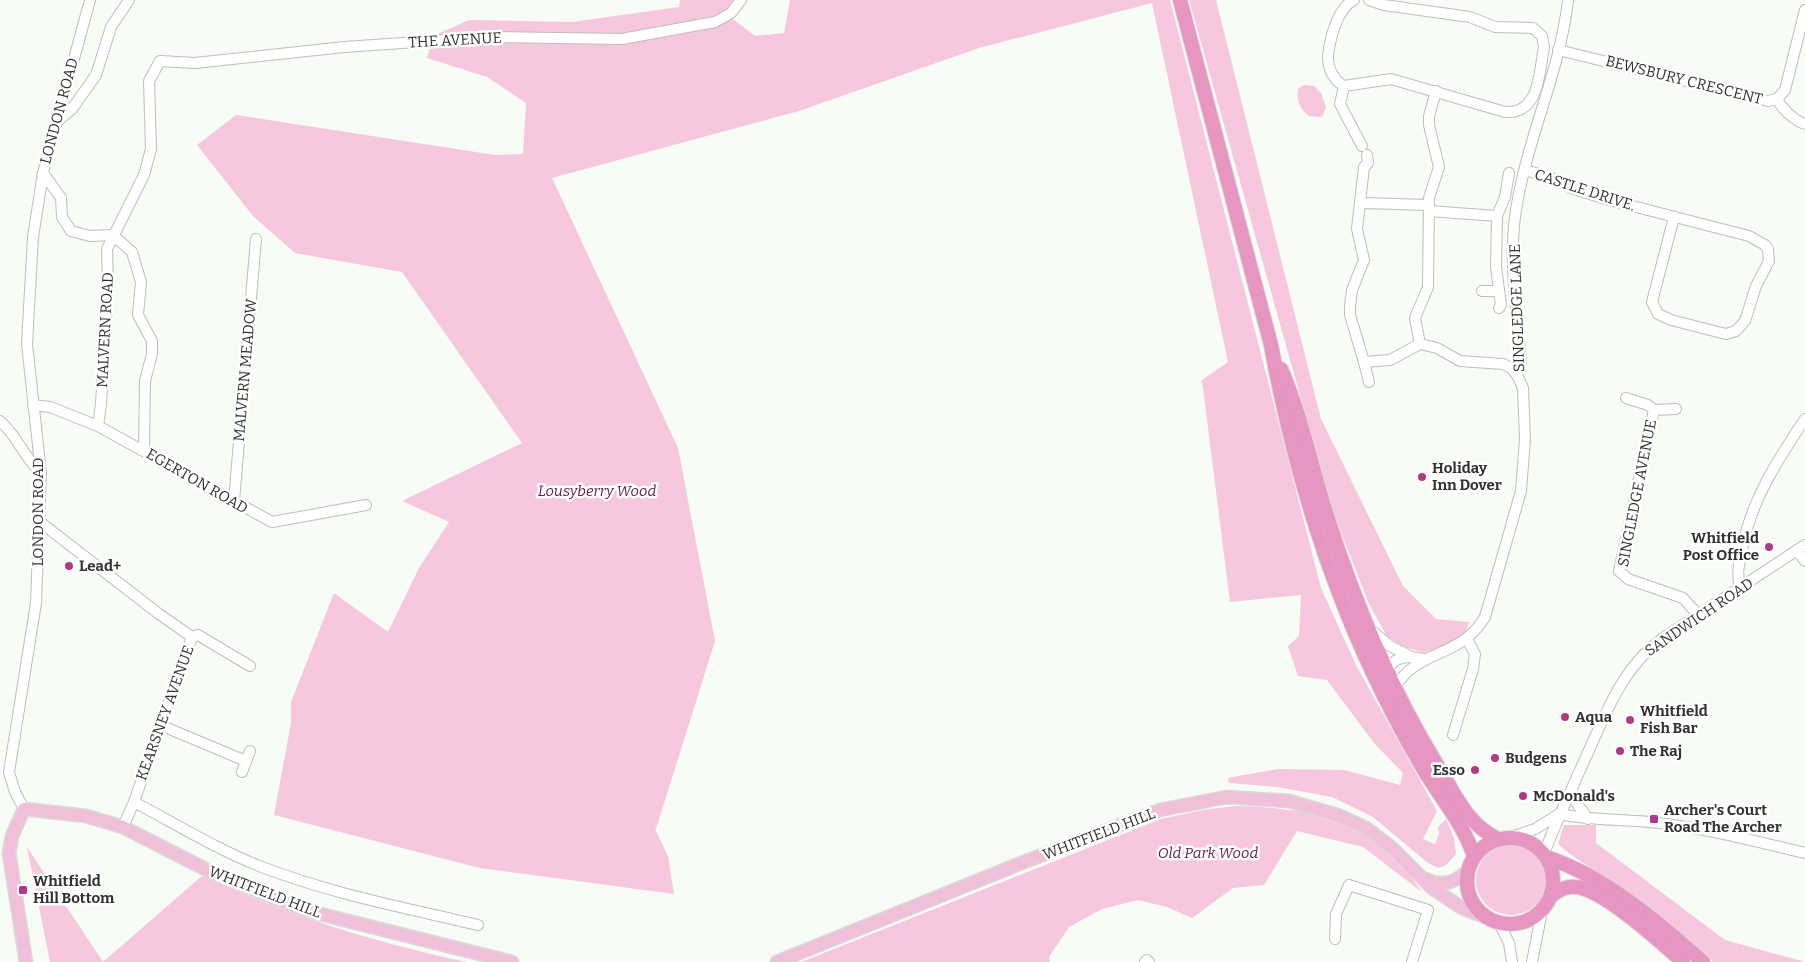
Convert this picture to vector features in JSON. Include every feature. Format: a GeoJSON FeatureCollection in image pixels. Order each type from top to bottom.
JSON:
{"type":"FeatureCollection","features":[{"type":"Feature","properties":{"kind":"highway"},"geometry":{"type":"LineString","coordinates":[[1180,0],[1271,345],[1281,401],[1315,520],[1351,620],[1385,699],[1426,774],[1463,829],[1474,856]]}},
{"type":"Feature","properties":{"kind":"highway"},"geometry":{"type":"LineString","coordinates":[[1271,345],[1293,396],[1326,512],[1368,626],[1395,687],[1429,752],[1462,807],[1479,827],[1505,838],[1530,842],[1545,855],[1586,874],[1591,887],[1655,937],[1682,962]]}},
{"type":"Feature","properties":{"kind":"highway"},"geometry":{"type":"LineString","coordinates":[[1505,838],[1482,847],[1474,856],[1468,870],[1467,884],[1470,898],[1477,909],[1493,921],[1522,923],[1542,911],[1551,896],[1553,876],[1545,855]]}},
{"type":"Feature","properties":{"kind":"highway"},"geometry":{"type":"LineString","coordinates":[[1551,896],[1568,887],[1591,887],[1662,926],[1703,962]]}},
{"type":"Feature","properties":{"kind":"main road","name":"WHITFIELD HILL"},"geometry":{"type":"LineString","coordinates":[[777,962],[1024,862],[1160,810],[1218,798],[1259,798],[1289,801],[1340,816],[1366,828],[1392,848],[1432,888],[1450,901],[1493,921]]}},
{"type":"Feature","properties":{"kind":"main road","name":"WHITFIELD HILL"},"geometry":{"type":"LineString","coordinates":[[24,808],[86,816],[123,827],[213,873],[304,910],[512,962]]}},
{"type":"Feature","properties":{"kind":"main road"},"geometry":{"type":"LineString","coordinates":[[24,808],[12,836],[8,853],[26,962]]}},
{"type":"Feature","properties":{"kind":"main road","name":"WHITFIELD HILL"},"geometry":{"type":"LineString","coordinates":[[1417,873],[1427,880],[1446,884],[1458,879],[1468,870]]}},
{"type":"Feature","properties":{"kind":"street","name":"LONDON ROAD"},"geometry":{"type":"LineString","coordinates":[[24,808],[15,792],[9,772],[36,603],[40,522],[41,473],[27,344],[29,278],[37,205],[43,173],[90,0]]}},
{"type":"Feature","properties":{"kind":"street"},"geometry":{"type":"LineString","coordinates":[[56,122],[72,109],[96,75],[111,27],[129,0]]}},
{"type":"Feature","properties":{"kind":"street","name":"THE AVENUE"},"geometry":{"type":"LineString","coordinates":[[160,61],[195,63],[344,47],[491,37],[622,39],[715,22],[731,13],[741,0]]}},
{"type":"Feature","properties":{"kind":"street"},"geometry":{"type":"LineString","coordinates":[[1354,0],[1341,12],[1328,56],[1328,64],[1334,79],[1344,86],[1391,79],[1505,112],[1521,111],[1528,106],[1535,94],[1544,47],[1542,36],[1533,28],[1495,27],[1470,17],[1384,5],[1369,0]]}},
{"type":"Feature","properties":{"kind":"street","name":"SINGLEDGE LANE"},"geometry":{"type":"LineString","coordinates":[[1395,687],[1409,669],[1424,659],[1444,652],[1467,639],[1478,630],[1485,617],[1521,492],[1525,439],[1523,388],[1518,375],[1521,361],[1513,260],[1516,210],[1558,50],[1568,0]]}},
{"type":"Feature","properties":{"kind":"street","name":"BEWSBURY CRESCENT"},"geometry":{"type":"LineString","coordinates":[[1558,50],[1768,101],[1777,99],[1785,90],[1805,10]]}},
{"type":"Feature","properties":{"kind":"street","name":"MALVERN ROAD"},"geometry":{"type":"LineString","coordinates":[[98,426],[108,286],[107,249],[144,175],[150,149],[149,81],[160,61]]}},
{"type":"Feature","properties":{"kind":"street"},"geometry":{"type":"LineString","coordinates":[[1344,86],[1340,104],[1368,162],[1364,167],[1362,203],[1357,229],[1364,260],[1352,290],[1350,315],[1369,382]]}},
{"type":"Feature","properties":{"kind":"street"},"geometry":{"type":"LineString","coordinates":[[1420,344],[1415,318],[1428,287],[1429,208],[1439,167],[1428,125],[1436,91]]}},
{"type":"Feature","properties":{"kind":"street"},"geometry":{"type":"LineString","coordinates":[[1777,99],[1786,111],[1805,124]]}},
{"type":"Feature","properties":{"kind":"street","name":"CASTLE DRIVE."},"geometry":{"type":"LineString","coordinates":[[1525,170],[1609,200],[1749,236],[1760,240],[1768,249],[1769,261],[1756,286],[1745,321],[1736,331],[1726,334],[1671,320],[1658,314],[1654,308],[1652,302],[1674,217]]}},
{"type":"Feature","properties":{"kind":"street"},"geometry":{"type":"LineString","coordinates":[[1499,308],[1501,304],[1497,291],[1497,216],[1505,197],[1509,172]]}},
{"type":"Feature","properties":{"kind":"street"},"geometry":{"type":"LineString","coordinates":[[43,173],[61,198],[62,217],[71,231],[90,236],[113,235],[132,252],[141,282],[138,315],[152,342],[152,354],[145,381],[144,450]]}},
{"type":"Feature","properties":{"kind":"street"},"geometry":{"type":"LineString","coordinates":[[1362,203],[1497,216]]}},
{"type":"Feature","properties":{"kind":"street","name":"MALVERN MEADOW"},"geometry":{"type":"LineString","coordinates":[[234,501],[256,238]]}},
{"type":"Feature","properties":{"kind":"street"},"geometry":{"type":"LineString","coordinates":[[1482,291],[1497,291]]}},
{"type":"Feature","properties":{"kind":"street"},"geometry":{"type":"LineString","coordinates":[[1364,362],[1390,360],[1420,344],[1437,348],[1460,361],[1503,364],[1511,368],[1518,375]]}},
{"type":"Feature","properties":{"kind":"street","name":"SINGLEDGE AVENUE"},"geometry":{"type":"LineString","coordinates":[[1626,398],[1648,405],[1654,410],[1676,409]]}},
{"type":"Feature","properties":{"kind":"street","name":"EGERTON ROAD"},"geometry":{"type":"LineString","coordinates":[[33,405],[50,407],[98,426],[272,522],[366,505]]}},
{"type":"Feature","properties":{"kind":"street","name":"SINGLEDGE AVENUE"},"geometry":{"type":"LineString","coordinates":[[1654,410],[1619,572],[1628,579],[1683,598],[1699,616]]}},
{"type":"Feature","properties":{"kind":"street"},"geometry":{"type":"LineString","coordinates":[[1741,588],[1738,582],[1740,559],[1754,504],[1784,450],[1805,419]]}},
{"type":"Feature","properties":{"kind":"street"},"geometry":{"type":"LineString","coordinates":[[0,421],[14,435],[33,465],[41,473]]}},
{"type":"Feature","properties":{"kind":"street","name":"KEARSNEY AVENUE"},"geometry":{"type":"LineString","coordinates":[[40,522],[159,614],[192,637],[134,802],[123,827]]}},
{"type":"Feature","properties":{"kind":"street"},"geometry":{"type":"LineString","coordinates":[[1801,548],[1805,561]]}},
{"type":"Feature","properties":{"kind":"street","name":"SANDWICH ROAD"},"geometry":{"type":"LineString","coordinates":[[1545,855],[1559,814],[1570,794],[1612,700],[1630,669],[1655,644],[1801,548]]}},
{"type":"Feature","properties":{"kind":"street"},"geometry":{"type":"LineString","coordinates":[[1368,626],[1390,646],[1408,655],[1424,659]]}},
{"type":"Feature","properties":{"kind":"street"},"geometry":{"type":"LineString","coordinates":[[192,637],[198,635],[250,666]]}},
{"type":"Feature","properties":{"kind":"street"},"geometry":{"type":"LineString","coordinates":[[1453,735],[1473,669],[1475,654],[1467,639]]}},
{"type":"Feature","properties":{"kind":"street"},"geometry":{"type":"LineString","coordinates":[[1385,699],[1384,680],[1387,670],[1398,658],[1408,655]]}},
{"type":"Feature","properties":{"kind":"street"},"geometry":{"type":"LineString","coordinates":[[160,725],[248,756],[242,772]]}},
{"type":"Feature","properties":{"kind":"street"},"geometry":{"type":"LineString","coordinates":[[1570,794],[1588,818]]}},
{"type":"Feature","properties":{"kind":"street","name":"WHITFIELD HILL"},"geometry":{"type":"LineString","coordinates":[[134,802],[228,852],[262,867],[319,887],[478,925]]}},
{"type":"Feature","properties":{"kind":"street"},"geometry":{"type":"LineString","coordinates":[[1559,814],[1664,824],[1717,832],[1805,853]]}},
{"type":"Feature","properties":{"kind":"street","name":"SANDWICH ROAD"},"geometry":{"type":"LineString","coordinates":[[1505,838],[1535,829],[1559,814]]}},
{"type":"Feature","properties":{"kind":"street"},"geometry":{"type":"LineString","coordinates":[[1335,939],[1336,914],[1349,885],[1428,910],[1412,962]]}},
{"type":"Feature","properties":{"kind":"street"},"geometry":{"type":"LineString","coordinates":[[1532,962],[1542,911]]}},
{"type":"Feature","properties":{"kind":"street"},"geometry":{"type":"LineString","coordinates":[[1493,921],[1509,943],[1512,962]]}},
{"type":"Feature","properties":{"kind":"street"},"geometry":{"type":"LineString","coordinates":[[1145,962],[1147,960],[1149,962]]}},
{"type":"Feature","properties":{"kind":"green space","name":"Lousyberry Wood"},"geometry":{"type":"Polygon","coordinates":[[[680,0],[733,0],[733,19],[755,36],[784,33],[790,0],[1170,0],[1321,588],[1356,665],[1437,811],[1423,839],[1435,844],[1439,834],[1438,827],[1446,819],[1454,838],[1456,854],[1445,866],[1438,868],[1428,863],[1373,817],[1332,797],[1277,787],[1229,783],[1228,778],[1278,769],[1344,770],[1400,785],[1403,773],[1374,743],[1327,680],[1298,676],[1288,646],[1299,636],[1301,595],[1230,602],[1202,380],[1228,362],[1152,3],[979,48],[799,111],[552,178],[678,448],[715,641],[655,829],[668,856],[674,894],[480,868],[274,815],[291,723],[291,702],[334,593],[388,632],[419,568],[449,522],[402,501],[522,443],[402,272],[295,253],[253,216],[197,145],[236,115],[495,155],[523,154],[526,103],[487,77],[427,58],[433,36],[469,20],[572,22],[679,7],[680,0]]]}},
{"type":"Feature","properties":{"kind":"green space"},"geometry":{"type":"Polygon","coordinates":[[[1189,0],[1216,0],[1321,419],[1403,586],[1436,619],[1469,622],[1465,635],[1445,646],[1424,653],[1401,646],[1386,635],[1369,604],[1332,509],[1189,0]]]}},
{"type":"Feature","properties":{"kind":"green space"},"geometry":{"type":"Polygon","coordinates":[[[1304,85],[1314,86],[1321,93],[1326,107],[1322,117],[1309,116],[1301,107],[1298,101],[1298,89],[1304,85]]]}},
{"type":"Feature","properties":{"kind":"green space","name":"Old Park Wood"},"geometry":{"type":"Polygon","coordinates":[[[1235,806],[1303,812],[1346,825],[1366,835],[1384,848],[1401,864],[1422,892],[1363,847],[1297,831],[1264,885],[1233,888],[1192,918],[1167,907],[1138,900],[1102,909],[1069,927],[1049,957],[1050,962],[801,962],[1161,819],[1202,810],[1235,806]]]}},
{"type":"Feature","properties":{"kind":"green space"},"geometry":{"type":"Polygon","coordinates":[[[1564,825],[1596,825],[1596,843],[1725,940],[1805,962],[1713,962],[1660,918],[1569,854],[1558,844],[1564,825]]]}},
{"type":"Feature","properties":{"kind":"green space"},"geometry":{"type":"Polygon","coordinates":[[[1511,845],[1524,848],[1536,855],[1543,867],[1546,880],[1543,893],[1536,905],[1524,912],[1511,915],[1498,912],[1486,905],[1479,893],[1476,880],[1479,867],[1486,855],[1498,848],[1511,845]]]}},
{"type":"Feature","properties":{"kind":"green space"},"geometry":{"type":"Polygon","coordinates":[[[27,847],[103,962],[50,962],[27,847]]]}},
{"type":"Feature","properties":{"kind":"green space"},"geometry":{"type":"Polygon","coordinates":[[[203,875],[267,903],[332,926],[398,946],[466,962],[103,962],[203,875]]]}},
{"type":"Feature","properties":{"kind":"place","name":"Holiday Inn Dover"},"geometry":{"type":"Point","coordinates":[1422,477]}},
{"type":"Feature","properties":{"kind":"place","name":"Whitfield Post Office"},"geometry":{"type":"Point","coordinates":[1769,547]}},
{"type":"Feature","properties":{"kind":"place","name":"Lead+"},"geometry":{"type":"Point","coordinates":[69,566]}},
{"type":"Feature","properties":{"kind":"place","name":"Aqua"},"geometry":{"type":"Point","coordinates":[1565,717]}},
{"type":"Feature","properties":{"kind":"place","name":"Whitfield Fish Bar"},"geometry":{"type":"Point","coordinates":[1630,720]}},
{"type":"Feature","properties":{"kind":"place","name":"The Raj"},"geometry":{"type":"Point","coordinates":[1620,751]}},
{"type":"Feature","properties":{"kind":"place","name":"Budgens"},"geometry":{"type":"Point","coordinates":[1495,758]}},
{"type":"Feature","properties":{"kind":"place","name":"Esso"},"geometry":{"type":"Point","coordinates":[1475,770]}},
{"type":"Feature","properties":{"kind":"place","name":"McDonald's"},"geometry":{"type":"Point","coordinates":[1523,796]}},
{"type":"Feature","properties":{"kind":"place","name":"Archer's Court Road The Archer"},"geometry":{"type":"Point","coordinates":[1654,819]}},
{"type":"Feature","properties":{"kind":"place","name":"Whitfield Hill Bottom"},"geometry":{"type":"Point","coordinates":[23,890]}}]}
